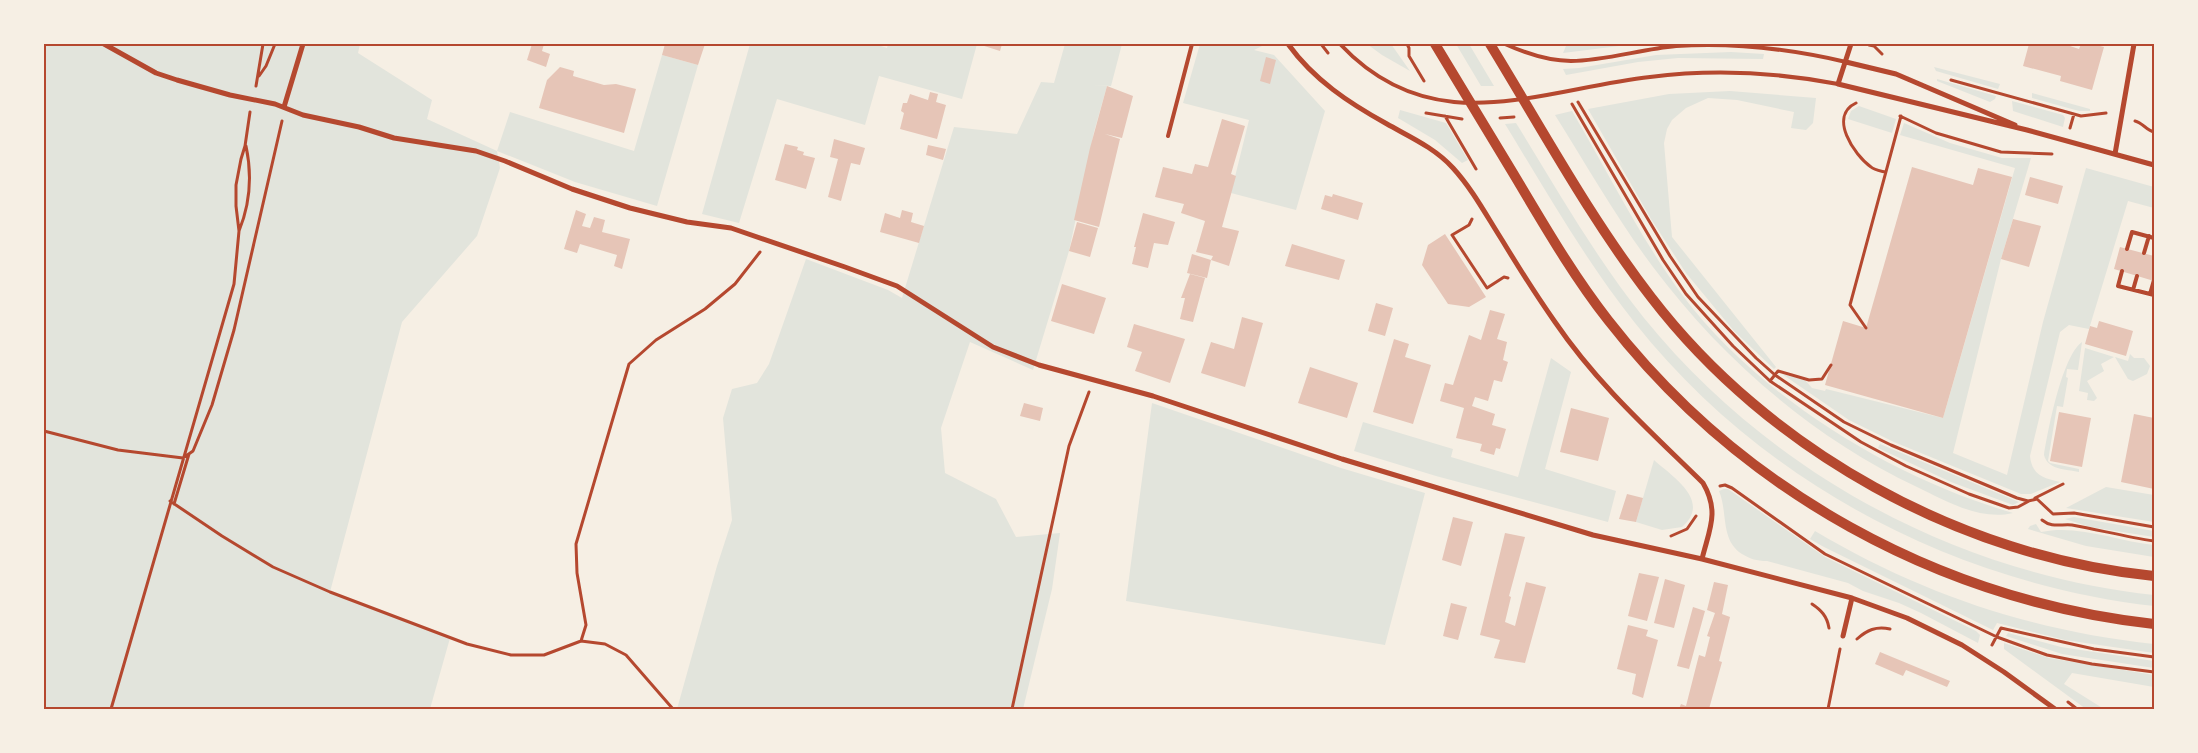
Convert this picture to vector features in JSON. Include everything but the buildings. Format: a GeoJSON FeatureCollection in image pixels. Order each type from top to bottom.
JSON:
{"type":"FeatureCollection","features":[{"type":"Feature","properties":{"kind":"main road"},"geometry":{"type":"LineString","coordinates":[[1435,44],[1527,197],[1595,302],[1620,335],[1664,385],[1730,446],[1788,489],[1830,515],[1875,541],[1950,575],[2008,595],[2059,608],[2113,620],[2154,624]]}},
{"type":"Feature","properties":{"kind":"main road"},"geometry":{"type":"LineString","coordinates":[[1490,44],[1627,265],[1658,306],[1700,353],[1768,415],[1837,464],[1902,501],[1951,523],[1992,539],[2042,554],[2111,570],[2154,576]]}},
{"type":"Feature","properties":{"kind":"street"},"geometry":{"type":"LineString","coordinates":[[104,44],[156,72],[177,80],[284,108],[303,116],[359,127],[394,138],[476,151],[505,161],[551,182],[630,208],[687,222],[731,228],[897,286],[993,347],[1039,365],[1153,396],[1342,459],[1593,535],[1702,559],[1852,598],[1907,618],[1962,646],[2004,672],[2054,709]]}},
{"type":"Feature","properties":{"kind":"street"},"geometry":{"type":"LineString","coordinates":[[284,108],[303,44]]}},
{"type":"Feature","properties":{"kind":"street"},"geometry":{"type":"LineString","coordinates":[[1288,44],[1299,59],[1327,86],[1389,125],[1421,142],[1457,173],[1474,193],[1550,316],[1592,372],[1646,430],[1703,483],[1708,493],[1713,519],[1702,559]]}},
{"type":"Feature","properties":{"kind":"street"},"geometry":{"type":"LineString","coordinates":[[1852,44],[1838,84],[2027,130],[2154,165]]}},
{"type":"Feature","properties":{"kind":"street"},"geometry":{"type":"LineString","coordinates":[[2115,154],[2134,44]]}},
{"type":"Feature","properties":{"kind":"street"},"geometry":{"type":"LineString","coordinates":[[1846,62],[1896,74],[2027,130]]}},
{"type":"Feature","properties":{"kind":"street"},"geometry":{"type":"LineString","coordinates":[[1843,636],[1852,598]]}},
{"type":"Feature","properties":{"kind":"lane"},"geometry":{"type":"LineString","coordinates":[[1168,136],[1192,44]]}},
{"type":"Feature","properties":{"kind":"lane"},"geometry":{"type":"LineString","coordinates":[[1340,44],[1356,61],[1397,86],[1423,96],[1448,102],[1494,103],[1532,99],[1650,76],[1705,71],[1764,73],[1838,84]]}},
{"type":"Feature","properties":{"kind":"lane"},"geometry":{"type":"LineString","coordinates":[[1505,44],[1534,55],[1571,61],[1669,47],[1714,46],[1784,49],[1846,62]]}},
{"type":"Feature","properties":{"kind":"lane"},"geometry":{"type":"LineString","coordinates":[[2127,249],[2132,232],[2154,238]]}},
{"type":"Feature","properties":{"kind":"lane"},"geometry":{"type":"LineString","coordinates":[[2144,253],[2149,236]]}},
{"type":"Feature","properties":{"kind":"lane"},"geometry":{"type":"LineString","coordinates":[[2122,271],[2118,286],[2152,295],[2154,280]]}},
{"type":"Feature","properties":{"kind":"lane"},"geometry":{"type":"LineString","coordinates":[[2133,290],[2137,276]]}},
{"type":"Feature","properties":{"kind":"path"},"geometry":{"type":"LineString","coordinates":[[256,88],[263,44]]}},
{"type":"Feature","properties":{"kind":"path"},"geometry":{"type":"LineString","coordinates":[[259,76],[266,66],[275,44]]}},
{"type":"Feature","properties":{"kind":"path"},"geometry":{"type":"LineString","coordinates":[[1407,44],[1410,48],[1409,56],[1428,88]]}},
{"type":"Feature","properties":{"kind":"path"},"geometry":{"type":"LineString","coordinates":[[1869,45],[1874,46],[1888,58]]}},
{"type":"Feature","properties":{"kind":"path"},"geometry":{"type":"LineString","coordinates":[[1944,78],[2081,116],[2106,114],[2109,107]]}},
{"type":"Feature","properties":{"kind":"path"},"geometry":{"type":"LineString","coordinates":[[1574,94],[1648,220],[1698,297],[1738,340],[1775,375],[1844,422],[1891,446],[2017,498],[2039,500],[2057,515],[2074,513],[2154,527]]}},
{"type":"Feature","properties":{"kind":"path"},"geometry":{"type":"LineString","coordinates":[[1860,102],[1847,110],[1843,128],[1848,140],[1871,168],[1885,172]]}},
{"type":"Feature","properties":{"kind":"path"},"geometry":{"type":"LineString","coordinates":[[1571,103],[1686,294],[1733,346],[1770,381],[1830,423],[1874,450],[1906,466],[1990,502],[2009,508],[2022,506],[2030,500],[2063,484]]}},
{"type":"Feature","properties":{"kind":"path"},"geometry":{"type":"LineString","coordinates":[[111,709],[234,284],[239,231],[248,195],[246,146],[250,108]]}},
{"type":"Feature","properties":{"kind":"path"},"geometry":{"type":"LineString","coordinates":[[44,431],[118,450],[183,458],[193,451],[212,405],[234,330],[284,108]]}},
{"type":"Feature","properties":{"kind":"path"},"geometry":{"type":"LineString","coordinates":[[1442,111],[1480,178]]}},
{"type":"Feature","properties":{"kind":"path"},"geometry":{"type":"LineString","coordinates":[[1896,114],[1936,132],[2001,152],[2056,155]]}},
{"type":"Feature","properties":{"kind":"path"},"geometry":{"type":"LineString","coordinates":[[2070,129],[2074,114]]}},
{"type":"Feature","properties":{"kind":"path"},"geometry":{"type":"LineString","coordinates":[[1866,328],[1850,305],[1901,116]]}},
{"type":"Feature","properties":{"kind":"path"},"geometry":{"type":"LineString","coordinates":[[2135,121],[2140,123],[2146,130],[2154,132]]}},
{"type":"Feature","properties":{"kind":"path"},"geometry":{"type":"LineString","coordinates":[[239,231],[236,185],[241,159],[246,146]]}},
{"type":"Feature","properties":{"kind":"path"},"geometry":{"type":"LineString","coordinates":[[581,641],[586,625],[577,574],[576,544],[629,364],[656,340],[705,309],[735,284],[768,242]]}},
{"type":"Feature","properties":{"kind":"path"},"geometry":{"type":"LineString","coordinates":[[1770,381],[1778,371],[1809,380],[1822,379],[1830,365]]}},
{"type":"Feature","properties":{"kind":"path"},"geometry":{"type":"LineString","coordinates":[[1012,709],[1069,446],[1092,380]]}},
{"type":"Feature","properties":{"kind":"path"},"geometry":{"type":"LineString","coordinates":[[172,502],[189,453]]}},
{"type":"Feature","properties":{"kind":"path"},"geometry":{"type":"LineString","coordinates":[[1708,493],[1725,485],[1825,554],[1997,637],[2047,655],[2092,664],[2154,672]]}},
{"type":"Feature","properties":{"kind":"path"},"geometry":{"type":"LineString","coordinates":[[172,502],[222,536],[273,567],[330,592],[467,644],[511,655],[544,655],[581,641],[605,644],[626,655],[673,709]]}},
{"type":"Feature","properties":{"kind":"path"},"geometry":{"type":"LineString","coordinates":[[1666,536],[1671,536],[1687,528],[1697,514]]}},
{"type":"Feature","properties":{"kind":"path"},"geometry":{"type":"LineString","coordinates":[[2042,520],[2052,526],[2072,525],[2124,537],[2154,541]]}},
{"type":"Feature","properties":{"kind":"path"},"geometry":{"type":"LineString","coordinates":[[1810,603],[1822,610],[1828,620],[1830,634],[1843,636],[1828,709]]}},
{"type":"Feature","properties":{"kind":"path"},"geometry":{"type":"LineString","coordinates":[[1992,645],[2001,628],[2077,646],[2154,657]]}},
{"type":"Feature","properties":{"kind":"shaded area"},"geometry":{"type":"Polygon","coordinates":[[[44,44],[360,44],[358,53],[432,100],[427,119],[497,151],[500,168],[477,236],[402,322],[330,592],[450,638],[430,709],[44,709],[44,44]]]}},
{"type":"Feature","properties":{"kind":"shaded area"},"geometry":{"type":"Polygon","coordinates":[[[750,44],[875,44],[887,48],[888,44],[977,44],[962,99],[879,76],[865,125],[777,99],[739,223],[702,214],[750,44]]]}},
{"type":"Feature","properties":{"kind":"shaded area"},"geometry":{"type":"Polygon","coordinates":[[[1065,44],[1122,44],[1111,86],[1093,85],[1107,86],[1094,132],[1069,251],[1033,370],[970,342],[941,428],[945,473],[996,499],[1016,537],[1060,533],[1052,589],[1023,709],[677,709],[717,566],[732,520],[723,418],[732,389],[757,383],[769,364],[806,259],[888,290],[902,298],[954,127],[1017,134],[1041,82],[1054,83],[1065,44]]]}},
{"type":"Feature","properties":{"kind":"shaded area"},"geometry":{"type":"Polygon","coordinates":[[[1200,44],[1266,44],[1254,50],[1274,55],[1325,111],[1296,210],[1231,193],[1249,120],[1183,103],[1200,44]]]}},
{"type":"Feature","properties":{"kind":"shaded area"},"geometry":{"type":"Polygon","coordinates":[[[1367,44],[1391,44],[1410,71],[1382,55],[1367,44]]]}},
{"type":"Feature","properties":{"kind":"shaded area"},"geometry":{"type":"Polygon","coordinates":[[[1456,44],[1469,44],[1494,86],[1481,86],[1456,44]]]}},
{"type":"Feature","properties":{"kind":"shaded area"},"geometry":{"type":"Polygon","coordinates":[[[1582,44],[1635,44],[1563,53],[1566,46],[1582,44]]]}},
{"type":"Feature","properties":{"kind":"shaded area"},"geometry":{"type":"Polygon","coordinates":[[[1731,52],[1764,54],[1763,59],[1678,58],[1638,62],[1566,75],[1563,69],[1656,55],[1731,52]]]}},
{"type":"Feature","properties":{"kind":"shaded area"},"geometry":{"type":"Polygon","coordinates":[[[662,55],[698,65],[657,206],[575,182],[497,151],[510,112],[634,151],[662,55]]]}},
{"type":"Feature","properties":{"kind":"shaded area"},"geometry":{"type":"Polygon","coordinates":[[[1934,67],[2000,84],[1998,89],[1936,71],[1934,67]]]}},
{"type":"Feature","properties":{"kind":"shaded area"},"geometry":{"type":"Polygon","coordinates":[[[1937,79],[1996,96],[1990,102],[1937,81],[1937,79]]]}},
{"type":"Feature","properties":{"kind":"shaded area"},"geometry":{"type":"Polygon","coordinates":[[[1730,91],[1816,98],[1813,123],[1806,130],[1791,128],[1794,112],[1737,100],[1708,98],[1686,108],[1672,120],[1667,129],[1664,143],[1672,237],[1776,367],[1774,369],[1734,331],[1686,273],[1651,219],[1588,109],[1669,94],[1730,91]]]}},
{"type":"Feature","properties":{"kind":"shaded area"},"geometry":{"type":"Polygon","coordinates":[[[2032,93],[2090,109],[2090,111],[2079,111],[2032,98],[2032,93]]]}},
{"type":"Feature","properties":{"kind":"shaded area"},"geometry":{"type":"Polygon","coordinates":[[[2012,101],[2063,115],[2065,118],[2063,127],[2013,111],[2012,101]]]}},
{"type":"Feature","properties":{"kind":"shaded area"},"geometry":{"type":"Polygon","coordinates":[[[1859,106],[1896,119],[1892,133],[1848,119],[1851,111],[1859,106]]]}},
{"type":"Feature","properties":{"kind":"shaded area"},"geometry":{"type":"Polygon","coordinates":[[[1400,110],[1446,123],[1468,160],[1462,163],[1435,140],[1398,118],[1400,110]]]}},
{"type":"Feature","properties":{"kind":"shaded area"},"geometry":{"type":"Polygon","coordinates":[[[1572,111],[1638,228],[1667,274],[1714,333],[1749,367],[1789,400],[1831,429],[1876,456],[1921,479],[1967,498],[2013,513],[2001,515],[1988,514],[1964,508],[1879,467],[1842,445],[1806,420],[1739,364],[1680,301],[1627,230],[1555,115],[1572,111]]]}},
{"type":"Feature","properties":{"kind":"shaded area"},"geometry":{"type":"Polygon","coordinates":[[[1516,123],[1593,247],[1644,318],[1694,373],[1749,423],[1808,468],[1872,506],[1939,539],[2008,565],[2080,583],[2154,595],[2154,606],[2079,594],[2006,574],[1935,548],[1866,516],[1802,476],[1741,431],[1685,380],[1635,323],[1599,275],[1505,124],[1516,123]]]}},
{"type":"Feature","properties":{"kind":"shaded area"},"geometry":{"type":"Polygon","coordinates":[[[1904,123],[1950,143],[2002,158],[2031,158],[2001,259],[1953,453],[2007,475],[2043,322],[2086,168],[2154,187],[2154,208],[2128,201],[2089,329],[2069,325],[2060,332],[2030,456],[2033,468],[2039,475],[2060,482],[2031,494],[2021,494],[1894,442],[1849,420],[1782,374],[1805,380],[1812,388],[1825,391],[1826,389],[1943,418],[2015,168],[1900,135],[1904,123]]]}},
{"type":"Feature","properties":{"kind":"shaded area"},"geometry":{"type":"Polygon","coordinates":[[[2082,342],[2078,370],[2067,369],[2066,377],[2068,378],[2063,407],[2057,406],[2048,461],[2079,469],[2079,472],[2053,466],[2049,464],[2044,455],[2062,377],[2068,362],[2082,342]]]}},
{"type":"Feature","properties":{"kind":"shaded area"},"geometry":{"type":"Polygon","coordinates":[[[2085,348],[2114,357],[2101,364],[2104,371],[2087,381],[2097,398],[2094,401],[2087,400],[2088,393],[2079,391],[2085,348]]]}},
{"type":"Feature","properties":{"kind":"shaded area"},"geometry":{"type":"Polygon","coordinates":[[[2130,354],[2134,358],[2144,358],[2150,366],[2147,374],[2133,381],[2128,379],[2115,357],[2128,361],[2130,354]]]}},
{"type":"Feature","properties":{"kind":"shaded area"},"geometry":{"type":"Polygon","coordinates":[[[1551,358],[1571,372],[1545,469],[1616,491],[1608,522],[1436,476],[1354,451],[1363,422],[1453,449],[1451,457],[1518,477],[1551,358]]]}},
{"type":"Feature","properties":{"kind":"shaded area"},"geometry":{"type":"Polygon","coordinates":[[[1152,403],[1341,468],[1425,493],[1385,645],[1126,601],[1152,403]]]}},
{"type":"Feature","properties":{"kind":"shaded area"},"geometry":{"type":"Polygon","coordinates":[[[1880,444],[2019,502],[2013,505],[1951,482],[1878,448],[1880,444]]]}},
{"type":"Feature","properties":{"kind":"shaded area"},"geometry":{"type":"Polygon","coordinates":[[[1654,460],[1679,482],[1691,499],[1693,508],[1690,517],[1682,527],[1662,530],[1636,522],[1654,460]]]}},
{"type":"Feature","properties":{"kind":"shaded area"},"geometry":{"type":"Polygon","coordinates":[[[2106,487],[2154,495],[2154,522],[2066,508],[2106,487]]]}},
{"type":"Feature","properties":{"kind":"shaded area"},"geometry":{"type":"Polygon","coordinates":[[[1728,489],[1825,557],[1976,631],[1980,635],[1978,643],[1921,613],[1899,603],[1863,591],[1848,583],[1767,561],[1760,561],[1742,554],[1730,541],[1727,533],[1719,491],[1728,489]]]}},
{"type":"Feature","properties":{"kind":"shaded area"},"geometry":{"type":"Polygon","coordinates":[[[2074,517],[2154,531],[2154,537],[2090,527],[2065,519],[2074,517]]]}},
{"type":"Feature","properties":{"kind":"shaded area"},"geometry":{"type":"Polygon","coordinates":[[[2036,524],[2041,532],[2069,530],[2154,545],[2154,557],[2086,546],[2028,529],[2036,524]]]}},
{"type":"Feature","properties":{"kind":"shaded area"},"geometry":{"type":"Polygon","coordinates":[[[1815,531],[1896,573],[1978,606],[2064,630],[2154,644],[2154,653],[2065,640],[1997,623],[1993,630],[1824,547],[1810,539],[1815,531]]]}},
{"type":"Feature","properties":{"kind":"shaded area"},"geometry":{"type":"Polygon","coordinates":[[[2008,633],[2061,647],[2154,661],[2154,668],[2062,654],[2006,636],[2008,633]]]}},
{"type":"Feature","properties":{"kind":"shaded area"},"geometry":{"type":"Polygon","coordinates":[[[2004,643],[2049,658],[2154,675],[2154,687],[2072,673],[2064,684],[2104,709],[2086,709],[2004,649],[2004,643]]]}}]}
